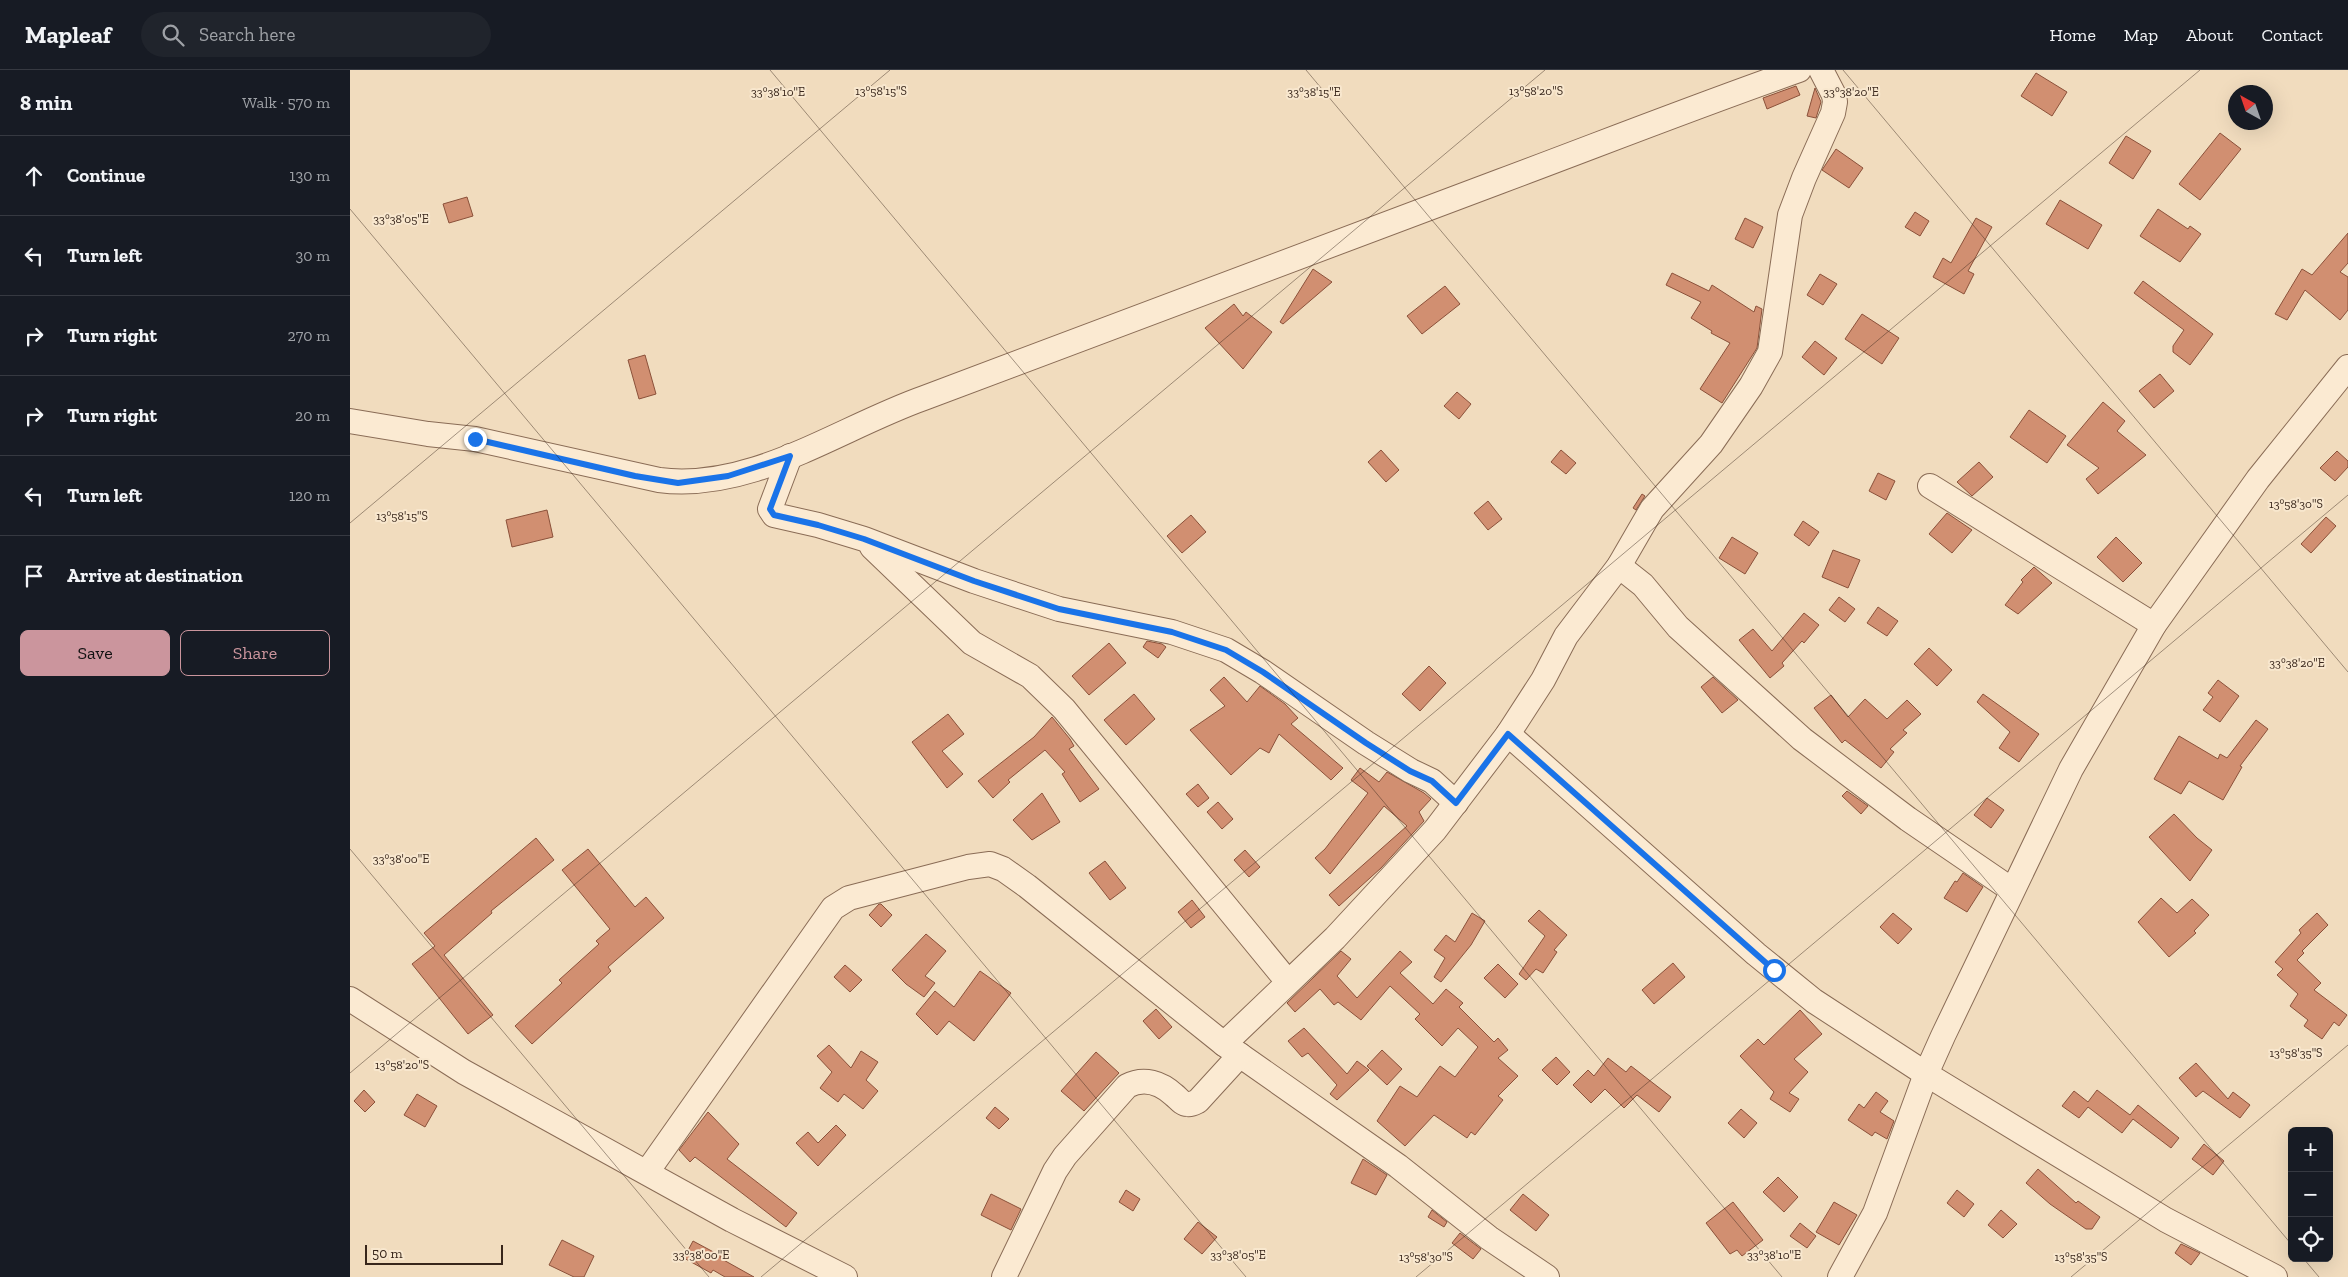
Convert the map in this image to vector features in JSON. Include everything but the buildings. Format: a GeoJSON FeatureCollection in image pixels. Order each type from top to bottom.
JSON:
{"type":"FeatureCollection","features":[{"type":"Feature","properties":{"kind":"street"},"geometry":{"type":"LineString","coordinates":[[350,421],[428,434],[475,439],[635,476],[678,483],[728,476],[790,456],[916,400],[1089,338],[1798,70]]}},
{"type":"Feature","properties":{"kind":"street"},"geometry":{"type":"LineString","coordinates":[[1004,1277],[1055,1171],[1128,1086],[1136,1082],[1152,1082],[1165,1087],[1184,1104],[1189,1105],[1198,1101],[1232,1050],[1288,982],[1335,938],[1435,830],[1508,734],[1543,680],[1566,636],[1619,566],[1652,509],[1711,444],[1751,386],[1770,352],[1790,215],[1833,113],[1835,102],[1821,70]]}},
{"type":"Feature","properties":{"kind":"street"},"geometry":{"type":"LineString","coordinates":[[1840,1277],[1875,1213],[1926,1074],[2071,769],[2154,625],[2258,479],[2348,367]]}},
{"type":"Feature","properties":{"kind":"street"},"geometry":{"type":"LineString","coordinates":[[790,456],[770,509],[771,514],[864,539],[974,581],[1059,609],[1172,632],[1226,650],[1263,672],[1410,771],[1432,781],[1456,803]]}},
{"type":"Feature","properties":{"kind":"street"},"geometry":{"type":"LineString","coordinates":[[1930,486],[2154,625]]}},
{"type":"Feature","properties":{"kind":"street"},"geometry":{"type":"LineString","coordinates":[[864,539],[972,643],[1030,676],[1064,709],[1288,982]]}},
{"type":"Feature","properties":{"kind":"street"},"geometry":{"type":"LineString","coordinates":[[1619,566],[1643,585],[1678,627],[1802,739],[1908,819],[2012,890]]}},
{"type":"Feature","properties":{"kind":"street"},"geometry":{"type":"LineString","coordinates":[[1508,734],[1774,970],[1814,1001],[1926,1074],[2166,1220],[2275,1277]]}},
{"type":"Feature","properties":{"kind":"street"},"geometry":{"type":"LineString","coordinates":[[647,1172],[834,908],[849,898],[968,867],[990,864],[1003,869],[1232,1050],[1398,1166],[1489,1238],[1547,1277]]}},
{"type":"Feature","properties":{"kind":"street"},"geometry":{"type":"LineString","coordinates":[[351,1001],[464,1072],[732,1220],[845,1277]]}},
{"type":"Feature","properties":{"kind":"route"},"geometry":{"type":"LineString","coordinates":[[475,439],[635,476],[678,483],[728,476],[790,456],[770,509],[771,514],[818,525],[864,539],[974,581],[1059,609],[1172,632],[1226,650],[1263,672],[1410,771],[1432,781],[1456,803],[1508,734],[1774,970]]}}]}
